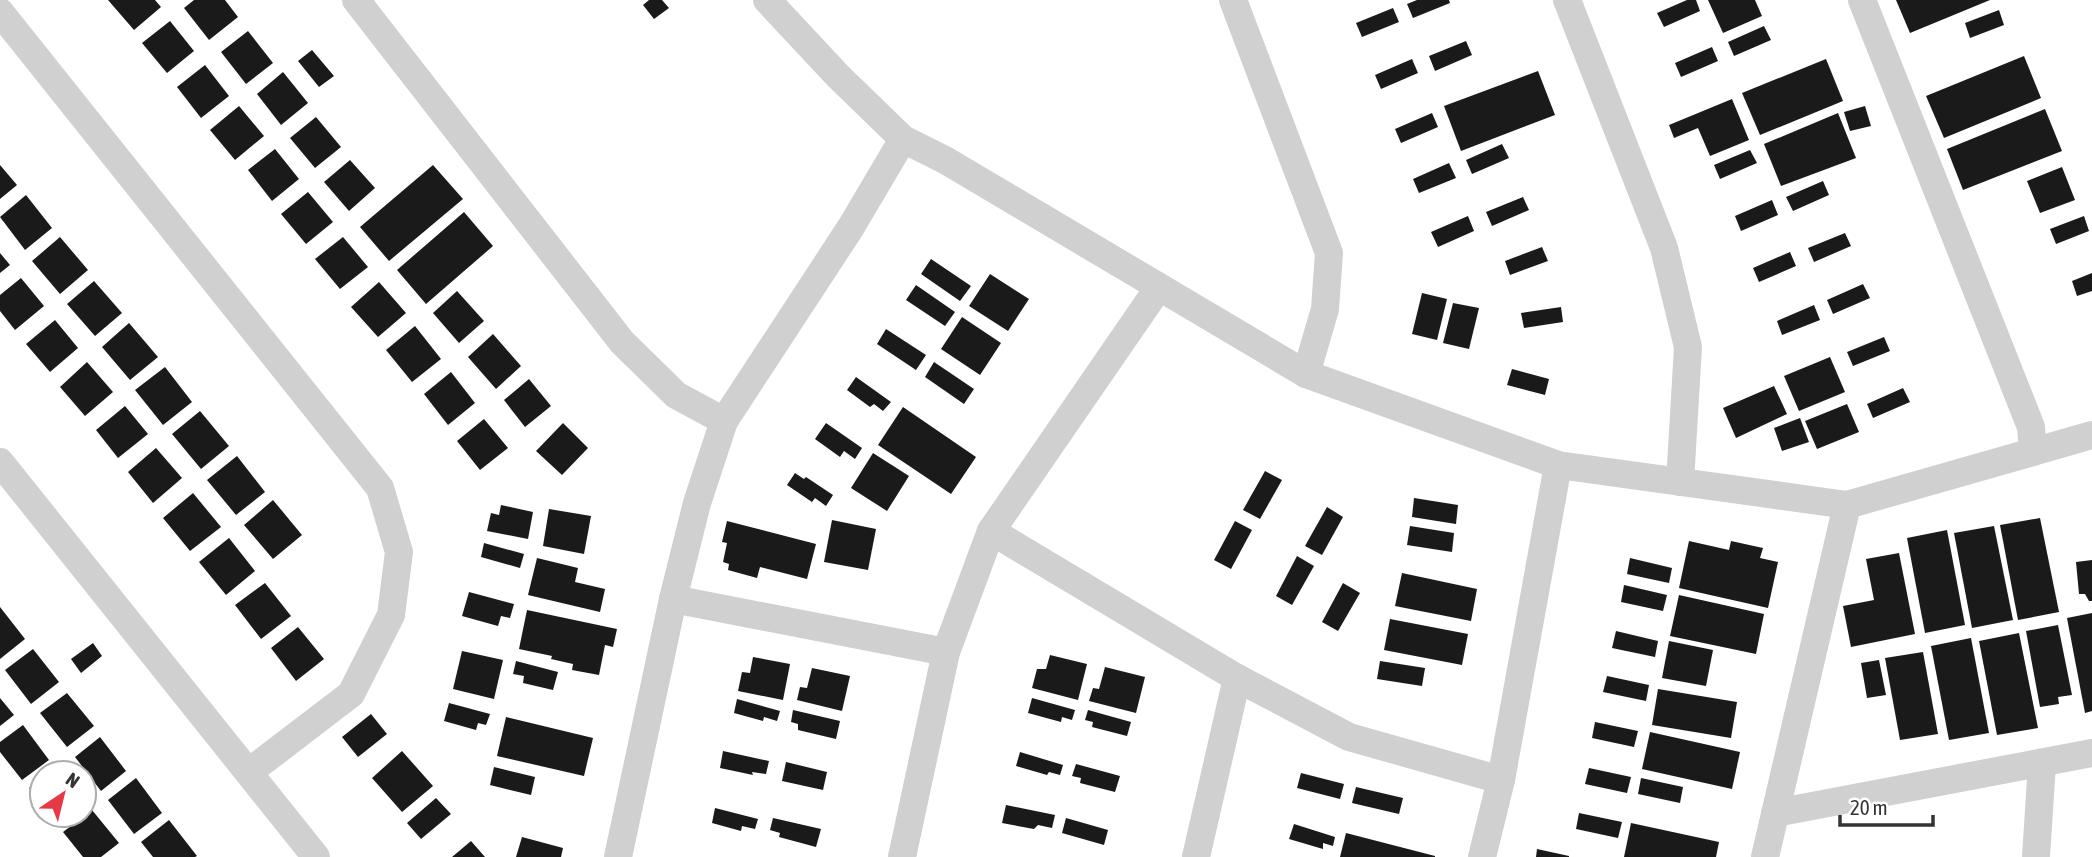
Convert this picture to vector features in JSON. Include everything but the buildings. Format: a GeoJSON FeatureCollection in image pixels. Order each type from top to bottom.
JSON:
{"type":"FeatureCollection","features":[{"type":"Feature","properties":{"kind":"street"},"geometry":{"type":"LineString","coordinates":[[356,0],[622,342],[676,396],[724,421]]}},
{"type":"Feature","properties":{"kind":"street"},"geometry":{"type":"LineString","coordinates":[[767,0],[838,76],[903,139],[945,160],[1306,374],[1558,465],[1847,505],[2092,435]]}},
{"type":"Feature","properties":{"kind":"street"},"geometry":{"type":"LineString","coordinates":[[1233,0],[1329,253],[1325,309],[1306,374]]}},
{"type":"Feature","properties":{"kind":"street"},"geometry":{"type":"LineString","coordinates":[[1567,0],[1664,248],[1688,347],[1680,482]]}},
{"type":"Feature","properties":{"kind":"street"},"geometry":{"type":"LineString","coordinates":[[1863,0],[2031,427],[2033,452]]}},
{"type":"Feature","properties":{"kind":"street"},"geometry":{"type":"LineString","coordinates":[[0,12],[380,488],[399,552],[391,615],[351,694],[248,772]]}},
{"type":"Feature","properties":{"kind":"street"},"geometry":{"type":"LineString","coordinates":[[618,857],[673,599],[697,503],[724,421],[851,228],[903,139]]}},
{"type":"Feature","properties":{"kind":"street"},"geometry":{"type":"LineString","coordinates":[[902,857],[946,653],[991,531],[1159,286]]}},
{"type":"Feature","properties":{"kind":"street"},"geometry":{"type":"LineString","coordinates":[[0,462],[316,857]]}},
{"type":"Feature","properties":{"kind":"street"},"geometry":{"type":"LineString","coordinates":[[1482,857],[1501,780],[1558,465]]}},
{"type":"Feature","properties":{"kind":"street"},"geometry":{"type":"LineString","coordinates":[[1765,857],[1847,505]]}},
{"type":"Feature","properties":{"kind":"street"},"geometry":{"type":"LineString","coordinates":[[991,531],[1237,678],[1349,737],[1501,780]]}},
{"type":"Feature","properties":{"kind":"street"},"geometry":{"type":"LineString","coordinates":[[673,599],[946,653]]}},
{"type":"Feature","properties":{"kind":"street"},"geometry":{"type":"LineString","coordinates":[[1196,857],[1237,678]]}},
{"type":"Feature","properties":{"kind":"street"},"geometry":{"type":"LineString","coordinates":[[1775,813],[2092,753]]}},
{"type":"Feature","properties":{"kind":"street"},"geometry":{"type":"LineString","coordinates":[[2036,857],[2042,763]]}}]}
